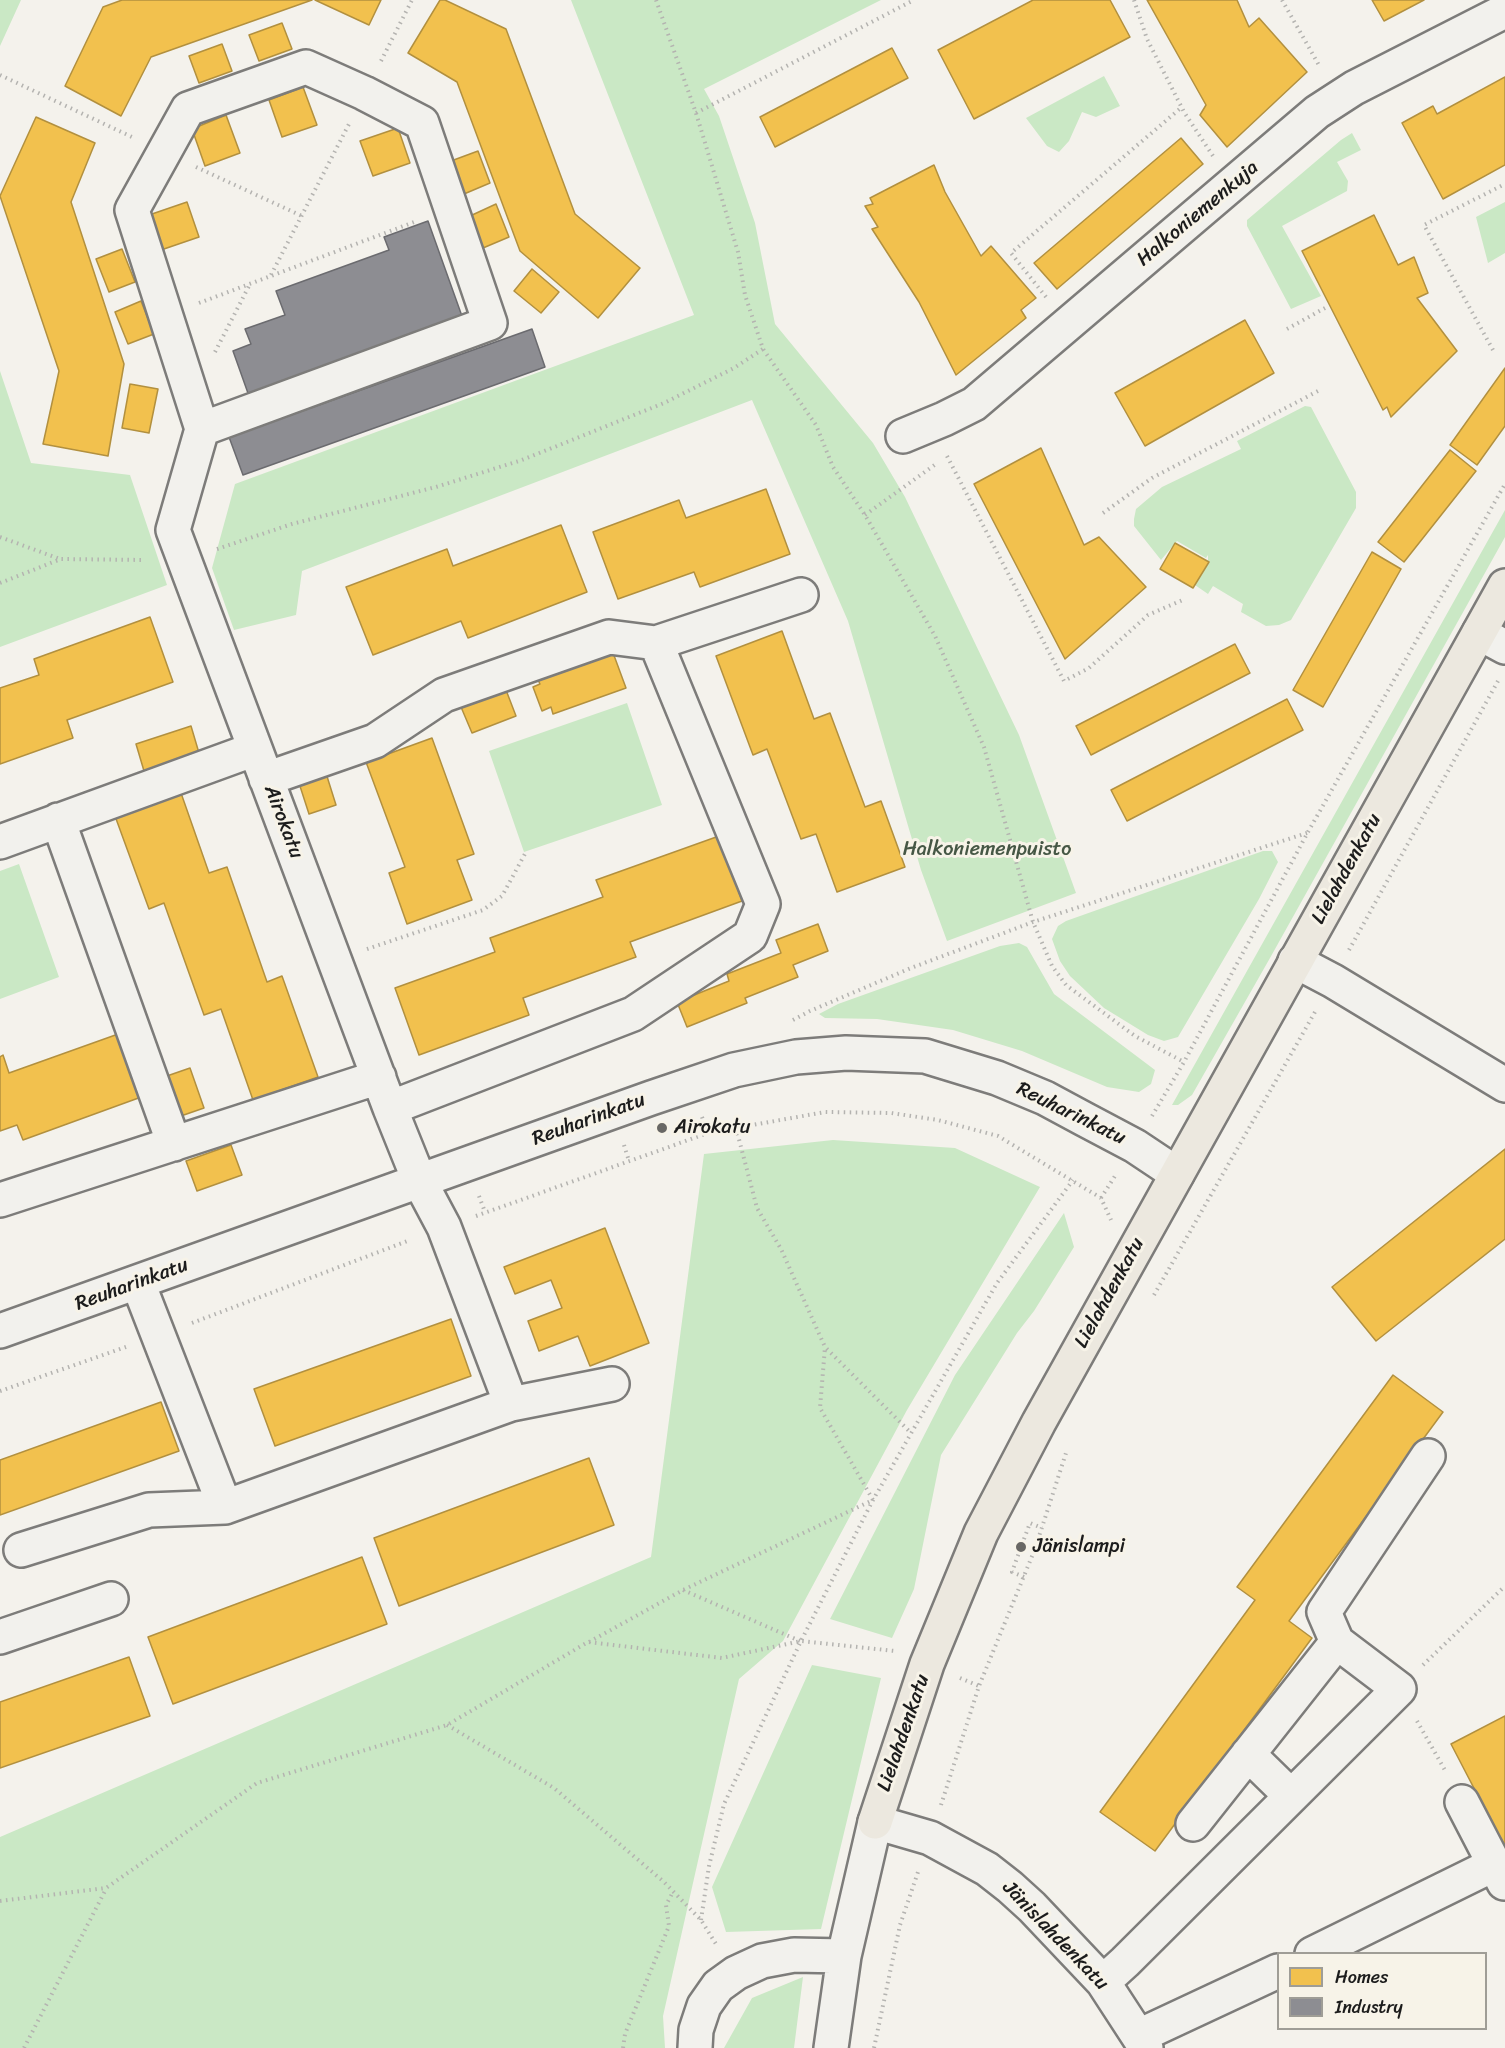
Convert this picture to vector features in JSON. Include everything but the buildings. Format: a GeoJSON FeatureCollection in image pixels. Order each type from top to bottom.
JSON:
{"type":"FeatureCollection","features":[{"type":"Feature","properties":{"kind":"main road","name":"Lielahdenkatu"},"geometry":{"type":"LineString","coordinates":[[874,1822],[927,1664],[981,1533],[1038,1422],[1295,961],[1492,640],[1505,586]]}},
{"type":"Feature","properties":{"kind":"street","name":"Halkoniemenkuja"},"geometry":{"type":"LineString","coordinates":[[903,436],[974,404],[1317,112],[1354,88],[1505,10]]}},
{"type":"Feature","properties":{"kind":"street"},"geometry":{"type":"LineString","coordinates":[[179,545],[202,429],[132,210],[188,110],[306,67],[364,93],[422,123],[490,323],[202,429]]}},
{"type":"Feature","properties":{"kind":"street","name":"Airokatu"},"geometry":{"type":"LineString","coordinates":[[179,545],[390,1108],[418,1180],[444,1227],[511,1404]]}},
{"type":"Feature","properties":{"kind":"street"},"geometry":{"type":"LineString","coordinates":[[266,779],[375,741],[444,695],[542,661],[609,638],[656,643],[801,595]]}},
{"type":"Feature","properties":{"kind":"street"},"geometry":{"type":"LineString","coordinates":[[390,1108],[633,1014],[750,936],[763,904],[656,643]]}},
{"type":"Feature","properties":{"kind":"street"},"geometry":{"type":"LineString","coordinates":[[0,842],[255,749]]}},
{"type":"Feature","properties":{"kind":"street"},"geometry":{"type":"LineString","coordinates":[[58,820],[174,1144]]}},
{"type":"Feature","properties":{"kind":"street"},"geometry":{"type":"LineString","coordinates":[[1295,961],[1333,981],[1505,1085]]}},
{"type":"Feature","properties":{"kind":"street","name":"Reuharinkatu"},"geometry":{"type":"LineString","coordinates":[[0,1332],[418,1180],[734,1070],[796,1056],[846,1053],[925,1056],[997,1078],[1045,1098],[1135,1146],[1177,1174]]}},
{"type":"Feature","properties":{"kind":"street"},"geometry":{"type":"LineString","coordinates":[[0,1200],[379,1077]]}},
{"type":"Feature","properties":{"kind":"street"},"geometry":{"type":"LineString","coordinates":[[138,1283],[225,1508]]}},
{"type":"Feature","properties":{"kind":"street"},"geometry":{"type":"LineString","coordinates":[[21,1550],[149,1510],[225,1508],[511,1404],[612,1384]]}},
{"type":"Feature","properties":{"kind":"street"},"geometry":{"type":"LineString","coordinates":[[1103,1982],[1399,1689],[1337,1642],[1324,1612],[1428,1456]]}},
{"type":"Feature","properties":{"kind":"street"},"geometry":{"type":"LineString","coordinates":[[0,1637],[111,1599]]}},
{"type":"Feature","properties":{"kind":"street"},"geometry":{"type":"LineString","coordinates":[[1193,1824],[1337,1642]]}},
{"type":"Feature","properties":{"kind":"street"},"geometry":{"type":"LineString","coordinates":[[1248,1754],[1291,1796]]}},
{"type":"Feature","properties":{"kind":"street"},"geometry":{"type":"LineString","coordinates":[[1314,1952],[1500,1874],[1462,1802]]}},
{"type":"Feature","properties":{"kind":"street","name":"Jänislahdenkatu"},"geometry":{"type":"LineString","coordinates":[[874,1822],[930,1838],[987,1869],[1010,1887],[1103,1982],[1143,2042]]}},
{"type":"Feature","properties":{"kind":"street","name":"Lielahdenkatu"},"geometry":{"type":"LineString","coordinates":[[831,2048],[844,1956],[874,1822]]}},
{"type":"Feature","properties":{"kind":"street"},"geometry":{"type":"LineString","coordinates":[[696,2048],[696,2030],[704,2006],[718,1986],[736,1973],[762,1961],[794,1955],[844,1956]]}},
{"type":"Feature","properties":{"kind":"street"},"geometry":{"type":"LineString","coordinates":[[1143,2042],[1277,1972]]}},
{"type":"Feature","properties":{"kind":"path"},"geometry":{"type":"LineString","coordinates":[[272,275],[412,0]]}},
{"type":"Feature","properties":{"kind":"path"},"geometry":{"type":"LineString","coordinates":[[656,0],[696,113],[738,252],[745,295],[763,349],[816,425],[833,467],[865,515],[935,636],[984,747],[1033,922],[1052,966],[1066,985],[1135,1036],[1184,1062]]}},
{"type":"Feature","properties":{"kind":"path"},"geometry":{"type":"LineString","coordinates":[[696,113],[914,0]]}},
{"type":"Feature","properties":{"kind":"path"},"geometry":{"type":"LineString","coordinates":[[1134,0],[1147,39],[1182,107],[1219,164]]}},
{"type":"Feature","properties":{"kind":"path"},"geometry":{"type":"LineString","coordinates":[[1282,0],[1324,74]]}},
{"type":"Feature","properties":{"kind":"path"},"geometry":{"type":"LineString","coordinates":[[1046,298],[1011,253],[1182,107]]}},
{"type":"Feature","properties":{"kind":"path"},"geometry":{"type":"LineString","coordinates":[[1493,350],[1424,225],[1505,184]]}},
{"type":"Feature","properties":{"kind":"path"},"geometry":{"type":"LineString","coordinates":[[166,315],[451,208]]}},
{"type":"Feature","properties":{"kind":"path"},"geometry":{"type":"LineString","coordinates":[[192,396],[250,283]]}},
{"type":"Feature","properties":{"kind":"path"},"geometry":{"type":"LineString","coordinates":[[1287,329],[1325,308]]}},
{"type":"Feature","properties":{"kind":"path"},"geometry":{"type":"LineString","coordinates":[[0,583],[61,559],[179,545],[292,524],[436,487],[522,460],[664,403],[734,368],[763,349]]}},
{"type":"Feature","properties":{"kind":"path"},"geometry":{"type":"LineString","coordinates":[[1103,513],[1152,478],[1320,390]]}},
{"type":"Feature","properties":{"kind":"path"},"geometry":{"type":"LineString","coordinates":[[947,456],[1064,681],[1089,668],[1148,615],[1185,599]]}},
{"type":"Feature","properties":{"kind":"path"},"geometry":{"type":"LineString","coordinates":[[1101,1197],[1135,1146],[1184,1062],[1308,832],[1505,484]]}},
{"type":"Feature","properties":{"kind":"path"},"geometry":{"type":"LineString","coordinates":[[0,537],[61,559]]}},
{"type":"Feature","properties":{"kind":"path"},"geometry":{"type":"LineString","coordinates":[[1154,1296],[1333,981],[1499,679]]}},
{"type":"Feature","properties":{"kind":"path"},"geometry":{"type":"LineString","coordinates":[[789,1022],[911,968],[1033,922],[1308,832]]}},
{"type":"Feature","properties":{"kind":"path"},"geometry":{"type":"LineString","coordinates":[[335,960],[483,909],[502,896],[526,852]]}},
{"type":"Feature","properties":{"kind":"path"},"geometry":{"type":"LineString","coordinates":[[0,1391],[159,1336],[444,1227],[708,1133],[825,1112],[891,1113],[938,1120],[998,1136],[1101,1197],[1109,1219],[1177,1256]]}},
{"type":"Feature","properties":{"kind":"path"},"geometry":{"type":"LineString","coordinates":[[735,1128],[758,1208],[781,1250],[825,1347],[911,1433]]}},
{"type":"Feature","properties":{"kind":"path"},"geometry":{"type":"LineString","coordinates":[[701,1920],[709,1866],[724,1804],[801,1641],[873,1500],[997,1283],[1073,1180]]}},
{"type":"Feature","properties":{"kind":"path"},"geometry":{"type":"LineString","coordinates":[[825,1347],[820,1408],[873,1500]]}},
{"type":"Feature","properties":{"kind":"path"},"geometry":{"type":"LineString","coordinates":[[874,2048],[900,1925],[979,1686],[1024,1577],[1068,1446]]}},
{"type":"Feature","properties":{"kind":"path"},"geometry":{"type":"LineString","coordinates":[[0,1901],[106,1888],[257,1784],[447,1725],[588,1642],[684,1590],[873,1500]]}},
{"type":"Feature","properties":{"kind":"path"},"geometry":{"type":"LineString","coordinates":[[1024,1577],[1012,1572],[1021,1547],[1030,1523],[1042,1528]]}},
{"type":"Feature","properties":{"kind":"path"},"geometry":{"type":"LineString","coordinates":[[1462,1802],[1399,1689],[1505,1586]]}},
{"type":"Feature","properties":{"kind":"path"},"geometry":{"type":"LineString","coordinates":[[684,1590],[801,1641],[896,1651]]}},
{"type":"Feature","properties":{"kind":"path"},"geometry":{"type":"LineString","coordinates":[[588,1642],[722,1658],[801,1641]]}},
{"type":"Feature","properties":{"kind":"path"},"geometry":{"type":"LineString","coordinates":[[447,1725],[554,1788],[673,1892],[701,1920],[736,1973]]}},
{"type":"Feature","properties":{"kind":"path"},"geometry":{"type":"LineString","coordinates":[[24,2048],[106,1888]]}},
{"type":"Feature","properties":{"kind":"path"},"geometry":{"type":"LineString","coordinates":[[623,2048],[625,2034],[669,1926],[666,1905],[673,1892]]}},
{"type":"Feature","properties":{"kind":"green space"},"geometry":{"type":"Polygon","coordinates":[[[0,0],[21,0],[0,46],[0,0]]]}},
{"type":"Feature","properties":{"kind":"green space","name":"Halkoniemenpuisto"},"geometry":{"type":"Polygon","coordinates":[[[571,0],[881,0],[704,89],[719,116],[755,223],[775,324],[873,443],[905,497],[1019,735],[1076,893],[947,941],[921,870],[848,621],[752,400],[302,571],[296,615],[234,630],[212,568],[235,484],[694,315],[571,0]]]}},
{"type":"Feature","properties":{"kind":"green space"},"geometry":{"type":"Polygon","coordinates":[[[1104,76],[1120,106],[1096,117],[1082,112],[1069,141],[1059,152],[1047,146],[1026,118],[1104,76]]]}},
{"type":"Feature","properties":{"kind":"green space"},"geometry":{"type":"Polygon","coordinates":[[[1352,133],[1361,150],[1337,162],[1348,181],[1347,191],[1282,226],[1321,296],[1291,309],[1247,226],[1247,220],[1352,133]]]}},
{"type":"Feature","properties":{"kind":"green space"},"geometry":{"type":"Polygon","coordinates":[[[1505,202],[1505,253],[1488,263],[1476,217],[1505,202]]]}},
{"type":"Feature","properties":{"kind":"green space"},"geometry":{"type":"Polygon","coordinates":[[[0,371],[31,463],[130,475],[167,585],[0,647],[0,371]]]}},
{"type":"Feature","properties":{"kind":"green space"},"geometry":{"type":"Polygon","coordinates":[[[1305,406],[1311,407],[1356,492],[1356,508],[1291,620],[1279,625],[1266,626],[1241,612],[1243,604],[1213,586],[1208,594],[1195,585],[1208,560],[1208,555],[1206,558],[1177,541],[1161,560],[1134,526],[1134,519],[1136,509],[1162,487],[1241,449],[1237,441],[1305,406]]]}},
{"type":"Feature","properties":{"kind":"green space"},"geometry":{"type":"Polygon","coordinates":[[[1505,510],[1505,537],[1270,958],[1192,1095],[1178,1105],[1172,1105],[1505,510]]]}},
{"type":"Feature","properties":{"kind":"green space"},"geometry":{"type":"Polygon","coordinates":[[[627,703],[662,805],[524,852],[489,751],[627,703]]]}},
{"type":"Feature","properties":{"kind":"green space"},"geometry":{"type":"Polygon","coordinates":[[[1263,851],[1272,851],[1278,862],[1259,899],[1178,1037],[1164,1041],[1148,1035],[1104,1008],[1070,976],[1060,961],[1052,939],[1058,926],[1066,921],[1263,851]]]}},
{"type":"Feature","properties":{"kind":"green space"},"geometry":{"type":"Polygon","coordinates":[[[19,864],[59,977],[0,999],[0,871],[19,864]]]}},
{"type":"Feature","properties":{"kind":"green space"},"geometry":{"type":"Polygon","coordinates":[[[1019,943],[1027,947],[1054,994],[1155,1070],[1151,1084],[1139,1092],[1107,1087],[1022,1051],[953,1030],[877,1019],[825,1018],[819,1014],[838,1004],[1000,946],[1019,943]]]}},
{"type":"Feature","properties":{"kind":"green space"},"geometry":{"type":"Polygon","coordinates":[[[833,1140],[955,1148],[1040,1187],[907,1410],[783,1641],[739,1679],[663,2016],[665,2048],[0,2048],[0,1837],[651,1557],[704,1154],[833,1140]]]}},
{"type":"Feature","properties":{"kind":"green space"},"geometry":{"type":"Polygon","coordinates":[[[1064,1213],[1074,1247],[941,1455],[914,1589],[892,1638],[830,1619],[955,1375],[1064,1213]]]}},
{"type":"Feature","properties":{"kind":"green space"},"geometry":{"type":"Polygon","coordinates":[[[812,1665],[881,1678],[821,1929],[726,1932],[712,1887],[812,1665]]]}},
{"type":"Feature","properties":{"kind":"green space"},"geometry":{"type":"Polygon","coordinates":[[[803,1977],[794,2048],[724,2048],[752,1998],[803,1977]]]}},
{"type":"Feature","properties":{"kind":"place","name":"Airokatu"},"geometry":{"type":"Point","coordinates":[662,1128]}},
{"type":"Feature","properties":{"kind":"place","name":"Jänislampi"},"geometry":{"type":"Point","coordinates":[1021,1547]}}]}
